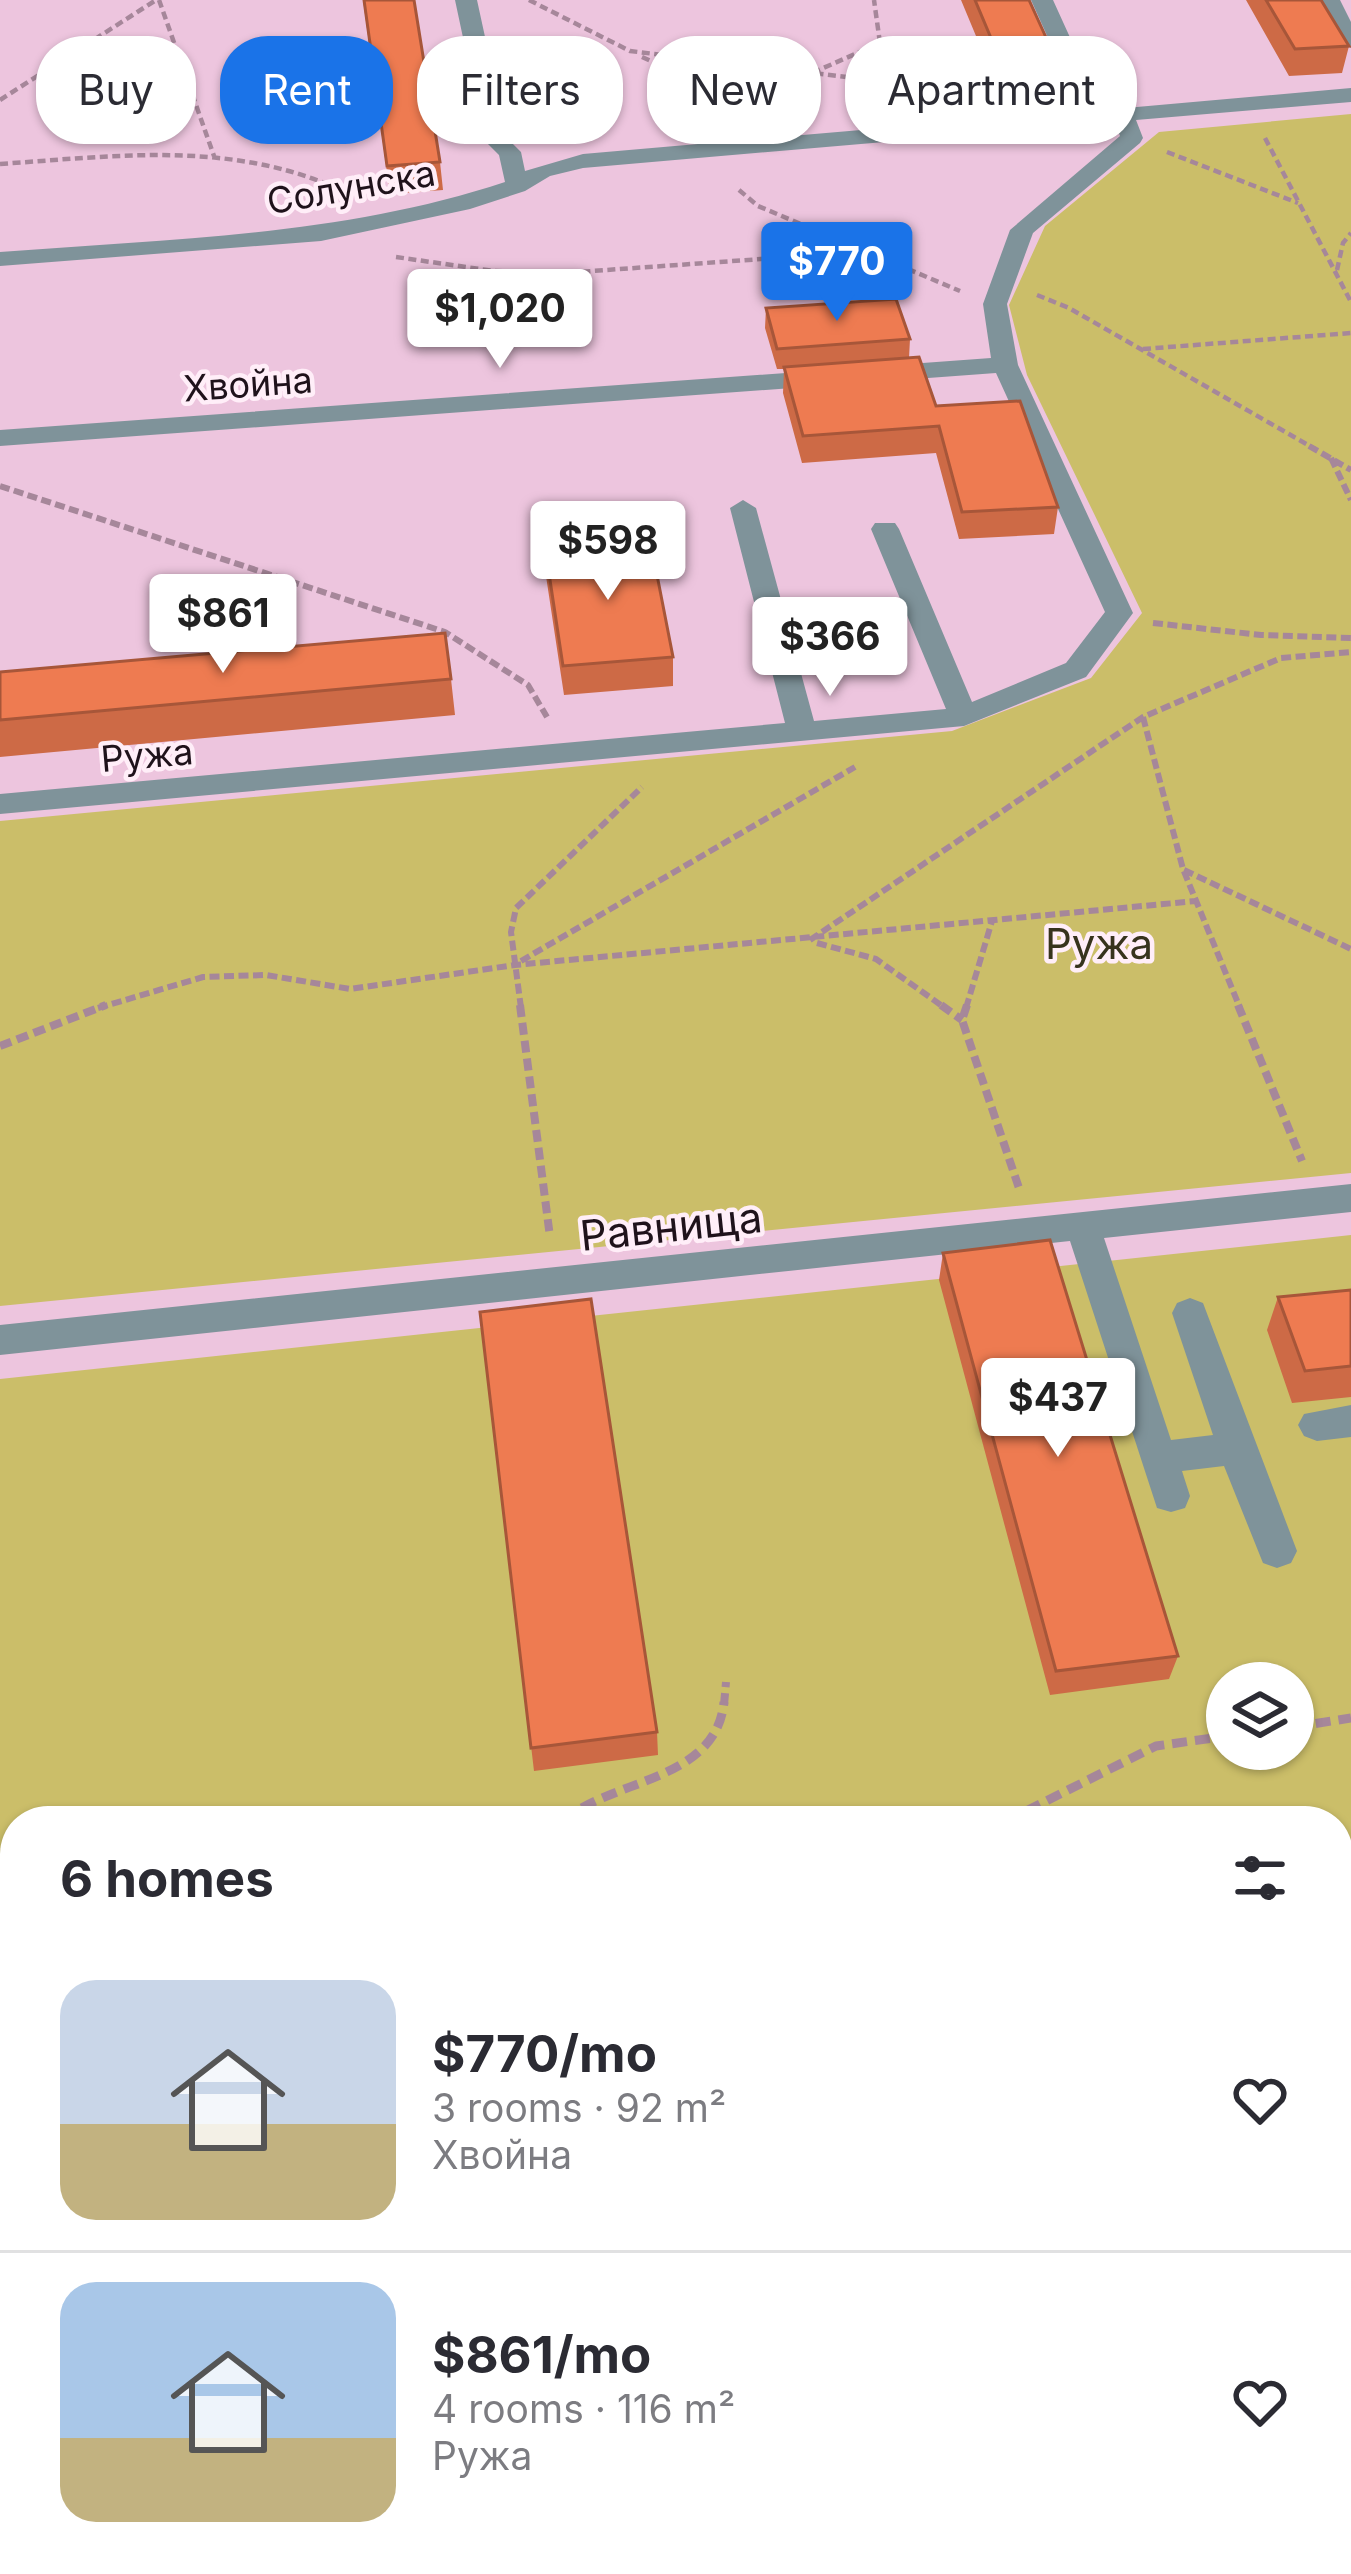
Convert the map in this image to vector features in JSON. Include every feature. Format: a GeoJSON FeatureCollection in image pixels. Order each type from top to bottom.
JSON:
{"type":"FeatureCollection","features":[{"type":"Feature","properties":{"kind":"street"},"geometry":{"type":"LineString","coordinates":[[466,0],[496,141],[510,152],[517,186]]}},
{"type":"Feature","properties":{"kind":"street"},"geometry":{"type":"LineString","coordinates":[[1042,0],[1064,36]]}},
{"type":"Feature","properties":{"kind":"street"},"geometry":{"type":"LineString","coordinates":[[1329,0],[1351,42]]}},
{"type":"Feature","properties":{"kind":"street","name":"Солунска"},"geometry":{"type":"LineString","coordinates":[[1137,122],[1351,95]]}},
{"type":"Feature","properties":{"kind":"street","name":"Солунска"},"geometry":{"type":"LineString","coordinates":[[0,259],[321,234],[462,204],[517,186],[542,171],[583,161],[845,143]]}},
{"type":"Feature","properties":{"kind":"street"},"geometry":{"type":"LineString","coordinates":[[1100,144],[1022,230],[998,292],[1005,364],[1120,614],[1116,618]]}},
{"type":"Feature","properties":{"kind":"street","name":"Хвойна"},"geometry":{"type":"LineString","coordinates":[[0,438],[1005,364]]}},
{"type":"Feature","properties":{"kind":"street"},"geometry":{"type":"LineString","coordinates":[[742,508],[803,734]]}},
{"type":"Feature","properties":{"kind":"street"},"geometry":{"type":"LineString","coordinates":[[885,529],[964,716]]}},
{"type":"Feature","properties":{"kind":"street","name":"Ружа"},"geometry":{"type":"LineString","coordinates":[[0,804],[964,716],[1076,670],[1116,618]]}},
{"type":"Feature","properties":{"kind":"street","name":"Равнища"},"geometry":{"type":"LineString","coordinates":[[0,1340],[1335,1200]]}},
{"type":"Feature","properties":{"kind":"street"},"geometry":{"type":"LineString","coordinates":[[1083,1228],[1171,1496]]}},
{"type":"Feature","properties":{"kind":"street"},"geometry":{"type":"LineString","coordinates":[[1190,1312],[1236,1449],[1277,1551]]}},
{"type":"Feature","properties":{"kind":"street"},"geometry":{"type":"LineString","coordinates":[[1158,1456],[1236,1449]]}},
{"type":"Feature","properties":{"kind":"path"},"geometry":{"type":"LineString","coordinates":[[0,100],[158,0],[214,155]]}},
{"type":"Feature","properties":{"kind":"path"},"geometry":{"type":"LineString","coordinates":[[529,0],[647,59]]}},
{"type":"Feature","properties":{"kind":"path"},"geometry":{"type":"LineString","coordinates":[[874,0],[879,36]]}},
{"type":"Feature","properties":{"kind":"path"},"geometry":{"type":"LineString","coordinates":[[630,51],[647,54]]}},
{"type":"Feature","properties":{"kind":"path"},"geometry":{"type":"LineString","coordinates":[[1248,105],[1351,302]]}},
{"type":"Feature","properties":{"kind":"path"},"geometry":{"type":"LineString","coordinates":[[1137,134],[1300,204]]}},
{"type":"Feature","properties":{"kind":"path"},"geometry":{"type":"LineString","coordinates":[[0,164],[214,155],[304,172],[354,197]]}},
{"type":"Feature","properties":{"kind":"path"},"geometry":{"type":"LineString","coordinates":[[739,190],[758,206],[861,252],[1069,308],[1351,470]]}},
{"type":"Feature","properties":{"kind":"path"},"geometry":{"type":"LineString","coordinates":[[1336,273],[1343,243],[1351,233]]}},
{"type":"Feature","properties":{"kind":"path"},"geometry":{"type":"LineString","coordinates":[[321,234],[383,255],[494,271],[564,273],[861,252]]}},
{"type":"Feature","properties":{"kind":"path"},"geometry":{"type":"LineString","coordinates":[[1336,273],[1351,290]]}},
{"type":"Feature","properties":{"kind":"path"},"geometry":{"type":"LineString","coordinates":[[1141,350],[1351,333]]}},
{"type":"Feature","properties":{"kind":"path"},"geometry":{"type":"LineString","coordinates":[[1331,458],[1351,500]]}},
{"type":"Feature","properties":{"kind":"path"},"geometry":{"type":"LineString","coordinates":[[0,486],[445,632],[528,685],[569,754]]}},
{"type":"Feature","properties":{"kind":"path"},"geometry":{"type":"LineString","coordinates":[[1116,618],[1261,635],[1351,638]]}},
{"type":"Feature","properties":{"kind":"path"},"geometry":{"type":"LineString","coordinates":[[808,941],[1143,717],[1281,658],[1351,652]]}},
{"type":"Feature","properties":{"kind":"path"},"geometry":{"type":"LineString","coordinates":[[1143,717],[1183,869],[1335,1200]]}},
{"type":"Feature","properties":{"kind":"path"},"geometry":{"type":"LineString","coordinates":[[555,1283],[511,932],[516,908],[686,744]]}},
{"type":"Feature","properties":{"kind":"path"},"geometry":{"type":"LineString","coordinates":[[515,965],[859,766]]}},
{"type":"Feature","properties":{"kind":"path"},"geometry":{"type":"LineString","coordinates":[[1183,869],[1351,949]]}},
{"type":"Feature","properties":{"kind":"path"},"geometry":{"type":"LineString","coordinates":[[0,1046],[131,995],[203,977],[266,975],[350,989],[515,965],[1196,901]]}},
{"type":"Feature","properties":{"kind":"path"},"geometry":{"type":"LineString","coordinates":[[992,921],[962,1020],[1034,1233]]}},
{"type":"Feature","properties":{"kind":"path"},"geometry":{"type":"LineString","coordinates":[[808,941],[876,959],[962,1020]]}},
{"type":"Feature","properties":{"kind":"path"},"geometry":{"type":"LineString","coordinates":[[585,1806],[695,1757],[720,1728],[726,1682]]}},
{"type":"Feature","properties":{"kind":"path"},"geometry":{"type":"LineString","coordinates":[[1314,1723],[1351,1718]]}},
{"type":"Feature","properties":{"kind":"path"},"geometry":{"type":"LineString","coordinates":[[1033,1806],[1156,1746],[1206,1739]]}},
{"type":"Feature","properties":{"kind":"green space","name":"Ружа"},"geometry":{"type":"Polygon","coordinates":[[[1351,114],[1351,1173],[0,1306],[0,821],[952,731],[1091,678],[1142,613],[1027,375],[1009,305],[1045,226],[1159,132],[1351,114]]]}},
{"type":"Feature","properties":{"kind":"green space"},"geometry":{"type":"Polygon","coordinates":[[[1351,1235],[1351,1806],[0,1806],[0,1379],[1351,1235]]]}},
{"type":"Feature","properties":{"kind":"building"},"geometry":{"type":"Polygon","coordinates":[[[364,0],[414,0],[420,36],[417,144],[437,144],[440,162],[387,166],[384,144],[393,144],[393,36],[369,36],[364,0]]]}},
{"type":"Feature","properties":{"kind":"building"},"geometry":{"type":"Polygon","coordinates":[[[975,0],[1029,0],[1045,36],[990,36],[975,0]]]}},
{"type":"Feature","properties":{"kind":"building"},"geometry":{"type":"Polygon","coordinates":[[[1266,0],[1321,0],[1349,46],[1295,49],[1266,0]]]}},
{"type":"Feature","properties":{"kind":"building"},"geometry":{"type":"Polygon","coordinates":[[[896,299],[910,339],[777,349],[766,308],[896,299]]]}},
{"type":"Feature","properties":{"kind":"building"},"geometry":{"type":"Polygon","coordinates":[[[919,357],[936,406],[1020,401],[1058,507],[962,512],[939,426],[803,436],[784,367],[919,357]]]}},
{"type":"Feature","properties":{"kind":"building"},"geometry":{"type":"Polygon","coordinates":[[[650,539],[673,657],[563,666],[545,547],[650,539]]]}},
{"type":"Feature","properties":{"kind":"building"},"geometry":{"type":"Polygon","coordinates":[[[445,633],[451,679],[0,720],[0,672],[445,633]]]}},
{"type":"Feature","properties":{"kind":"building"},"geometry":{"type":"Polygon","coordinates":[[[1050,1240],[1178,1656],[1056,1671],[943,1253],[1050,1240]]]}},
{"type":"Feature","properties":{"kind":"building"},"geometry":{"type":"Polygon","coordinates":[[[1351,1290],[1351,1366],[1305,1371],[1278,1297],[1351,1290]]]}},
{"type":"Feature","properties":{"kind":"building"},"geometry":{"type":"Polygon","coordinates":[[[591,1299],[657,1732],[531,1748],[480,1312],[591,1299]]]}}]}
